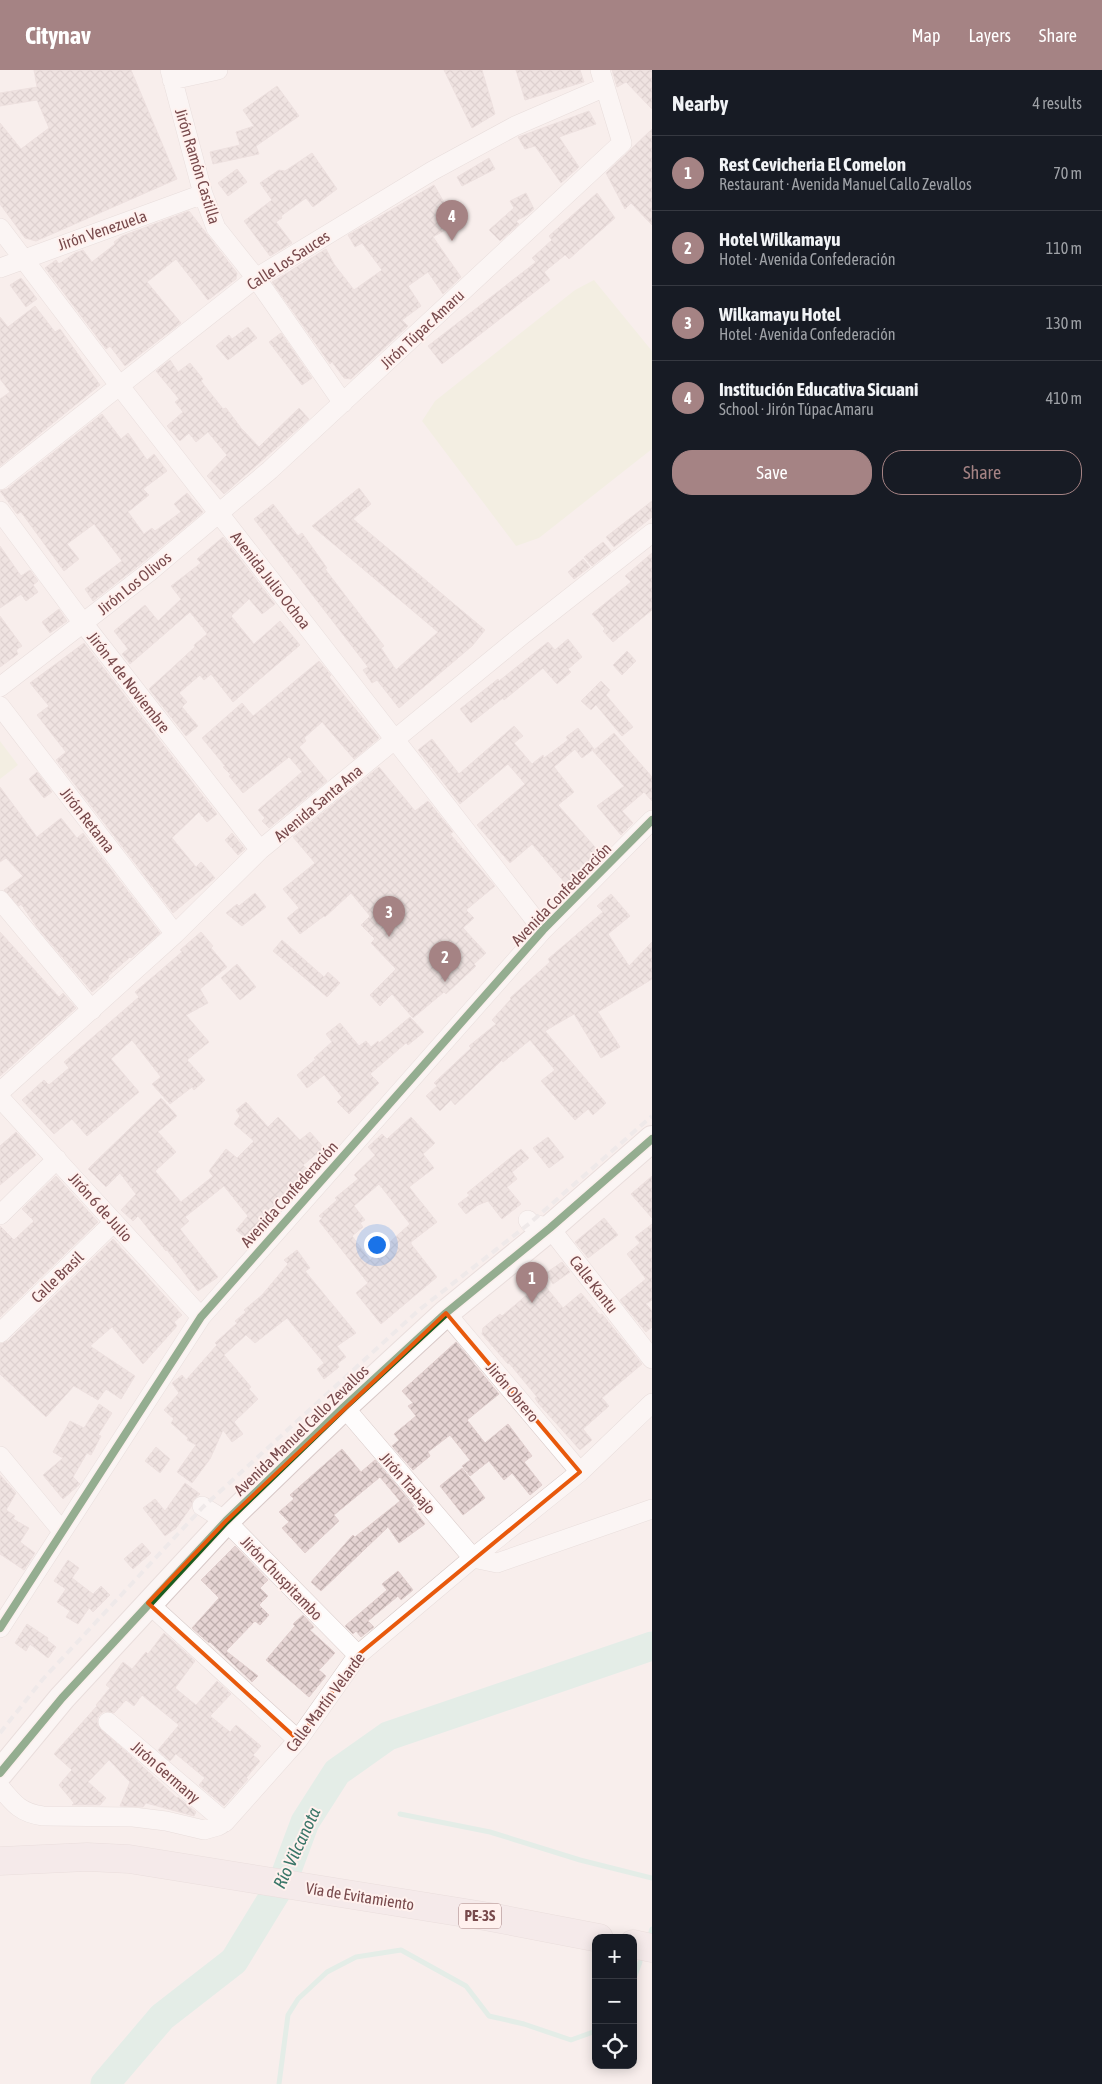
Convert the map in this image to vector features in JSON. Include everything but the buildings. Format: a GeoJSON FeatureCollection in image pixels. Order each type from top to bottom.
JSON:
{"type":"FeatureCollection","features":[{"type":"Feature","properties":{"kind":"highway","name":"Vía de Evitamiento"},"geometry":{"type":"LineString","coordinates":[[0,1861],[87,1857],[129,1859],[360,1896],[592,1937]]}},
{"type":"Feature","properties":{"kind":"highway"},"geometry":{"type":"LineString","coordinates":[[637,1945],[652,1948]]}},
{"type":"Feature","properties":{"kind":"street"},"geometry":{"type":"LineString","coordinates":[[171,75],[218,70]]}},
{"type":"Feature","properties":{"kind":"street","name":"Jirón Ramón Castilla"},"geometry":{"type":"LineString","coordinates":[[171,75],[203,194],[216,228],[256,278],[343,403]]}},
{"type":"Feature","properties":{"kind":"street","name":"Jirón Túpac Amaru"},"geometry":{"type":"LineString","coordinates":[[219,513],[270,470],[343,403],[622,143],[603,78]]}},
{"type":"Feature","properties":{"kind":"street","name":"Calle Los Sauces"},"geometry":{"type":"LineString","coordinates":[[0,480],[256,278],[432,171],[603,78]]}},
{"type":"Feature","properties":{"kind":"street","name":"Jirón Venezuela"},"geometry":{"type":"LineString","coordinates":[[0,268],[22,258],[203,194]]}},
{"type":"Feature","properties":{"kind":"street","name":"Avenida Julio Ochoa"},"geometry":{"type":"LineString","coordinates":[[0,228],[118,385],[543,930]]}},
{"type":"Feature","properties":{"kind":"street","name":"Jirón 4 de Noviembre"},"geometry":{"type":"LineString","coordinates":[[0,511],[83,623],[260,850]]}},
{"type":"Feature","properties":{"kind":"street","name":"Jirón Los Olivos"},"geometry":{"type":"LineString","coordinates":[[0,687],[149,572],[219,513]]}},
{"type":"Feature","properties":{"kind":"street","name":"Avenida Santa Ana"},"geometry":{"type":"LineString","coordinates":[[0,1092],[175,934],[260,850],[521,636],[652,533]]}},
{"type":"Feature","properties":{"kind":"street","name":"Jirón Retama"},"geometry":{"type":"LineString","coordinates":[[0,706],[175,934]]}},
{"type":"Feature","properties":{"kind":"street","name":"Avenida Confederación"},"geometry":{"type":"LineString","coordinates":[[0,1628],[201,1317],[258,1250],[543,930],[652,820]]}},
{"type":"Feature","properties":{"kind":"street"},"geometry":{"type":"LineString","coordinates":[[0,900],[92,1010]]}},
{"type":"Feature","properties":{"kind":"street","name":"Jirón 6 de Julio"},"geometry":{"type":"LineString","coordinates":[[0,1098],[201,1317]]}},
{"type":"Feature","properties":{"kind":"street","name":"Avenida Manuel Callo Zevallos"},"geometry":{"type":"LineString","coordinates":[[0,1773],[62,1698],[226,1521],[539,1224],[650,1145]]}},
{"type":"Feature","properties":{"kind":"street"},"geometry":{"type":"LineString","coordinates":[[0,1215],[57,1159]]}},
{"type":"Feature","properties":{"kind":"street","name":"Calle Brasil"},"geometry":{"type":"LineString","coordinates":[[0,1332],[114,1222]]}},
{"type":"Feature","properties":{"kind":"street","name":"Calle Kantu"},"geometry":{"type":"LineString","coordinates":[[539,1224],[652,1359]]}},
{"type":"Feature","properties":{"kind":"street","name":"Jirón Obrero"},"geometry":{"type":"LineString","coordinates":[[446,1313],[580,1472]]}},
{"type":"Feature","properties":{"kind":"street","name":"Calle Martín Velarde"},"geometry":{"type":"LineString","coordinates":[[224,1822],[298,1740],[358,1655],[473,1558],[580,1472],[652,1403]]}},
{"type":"Feature","properties":{"kind":"street","name":"Jirón Trabajo"},"geometry":{"type":"LineString","coordinates":[[344,1408],[473,1558]]}},
{"type":"Feature","properties":{"kind":"street"},"geometry":{"type":"LineString","coordinates":[[0,1456],[62,1531]]}},
{"type":"Feature","properties":{"kind":"street","name":"Jirón Chuspitambo"},"geometry":{"type":"LineString","coordinates":[[202,1506],[226,1521],[358,1655]]}},
{"type":"Feature","properties":{"kind":"street"},"geometry":{"type":"LineString","coordinates":[[473,1558],[497,1564],[652,1509]]}},
{"type":"Feature","properties":{"kind":"street"},"geometry":{"type":"LineString","coordinates":[[148,1603],[298,1740]]}},
{"type":"Feature","properties":{"kind":"street","name":"Jirón Germany"},"geometry":{"type":"LineString","coordinates":[[108,1722],[224,1822]]}},
{"type":"Feature","properties":{"kind":"street"},"geometry":{"type":"LineString","coordinates":[[0,1787],[14,1803],[29,1814],[43,1816],[106,1815],[142,1817],[204,1830],[224,1822]]}},
{"type":"Feature","properties":{"kind":"highlighted area"},"geometry":{"type":"Polygon","coordinates":[[[446,1313],[580,1472],[358,1655],[298,1740],[148,1603],[226,1521],[446,1313]]]}},
{"type":"Feature","properties":{"kind":"green space"},"geometry":{"type":"Polygon","coordinates":[[[594,280],[652,351],[652,449],[539,538],[516,546],[422,421],[435,401],[575,290],[594,280]]]}},
{"type":"Feature","properties":{"kind":"green space"},"geometry":{"type":"Polygon","coordinates":[[[0,741],[18,765],[0,779],[0,741]]]}},
{"type":"Feature","properties":{"kind":"waterway","name":"Río Vilcanota"},"geometry":{"type":"LineString","coordinates":[[105,2084],[162,2017],[234,1961],[283,1881],[305,1822],[337,1772],[388,1736],[652,1646]]}},
{"type":"Feature","properties":{"kind":"waterway"},"geometry":{"type":"LineString","coordinates":[[400,1814],[490,1832],[580,1860],[652,1878]]}},
{"type":"Feature","properties":{"kind":"waterway"},"geometry":{"type":"LineString","coordinates":[[279,2084],[288,2015],[298,1999],[327,1972],[356,1957],[401,1950],[466,1986],[489,2016],[524,2024],[571,2040],[592,2032]]}},
{"type":"Feature","properties":{"kind":"waterway"},"geometry":{"type":"LineString","coordinates":[[634,1979],[640,1962]]}},
{"type":"Feature","properties":{"kind":"railway"},"geometry":{"type":"LineString","coordinates":[[0,1733],[43,1679],[203,1507],[419,1310],[530,1223],[652,1116]]}},
{"type":"Feature","properties":{"kind":"cycle path"},"geometry":{"type":"LineString","coordinates":[[0,1628],[201,1317],[543,930],[652,820]]}},
{"type":"Feature","properties":{"kind":"cycle path"},"geometry":{"type":"LineString","coordinates":[[0,1773],[62,1698],[226,1521],[344,1407],[446,1313],[550,1228],[652,1139]]}},
{"type":"Feature","properties":{"kind":"place","name":"Institución Educativa Sicuani"},"geometry":{"type":"Point","coordinates":[452,241]}},
{"type":"Feature","properties":{"kind":"place","name":"Wilkamayu Hotel"},"geometry":{"type":"Point","coordinates":[389,937]}},
{"type":"Feature","properties":{"kind":"place","name":"Hotel Wilkamayu"},"geometry":{"type":"Point","coordinates":[445,982]}},
{"type":"Feature","properties":{"kind":"place","name":"Rest Cevicheria El Comelon"},"geometry":{"type":"Point","coordinates":[532,1303]}}]}
